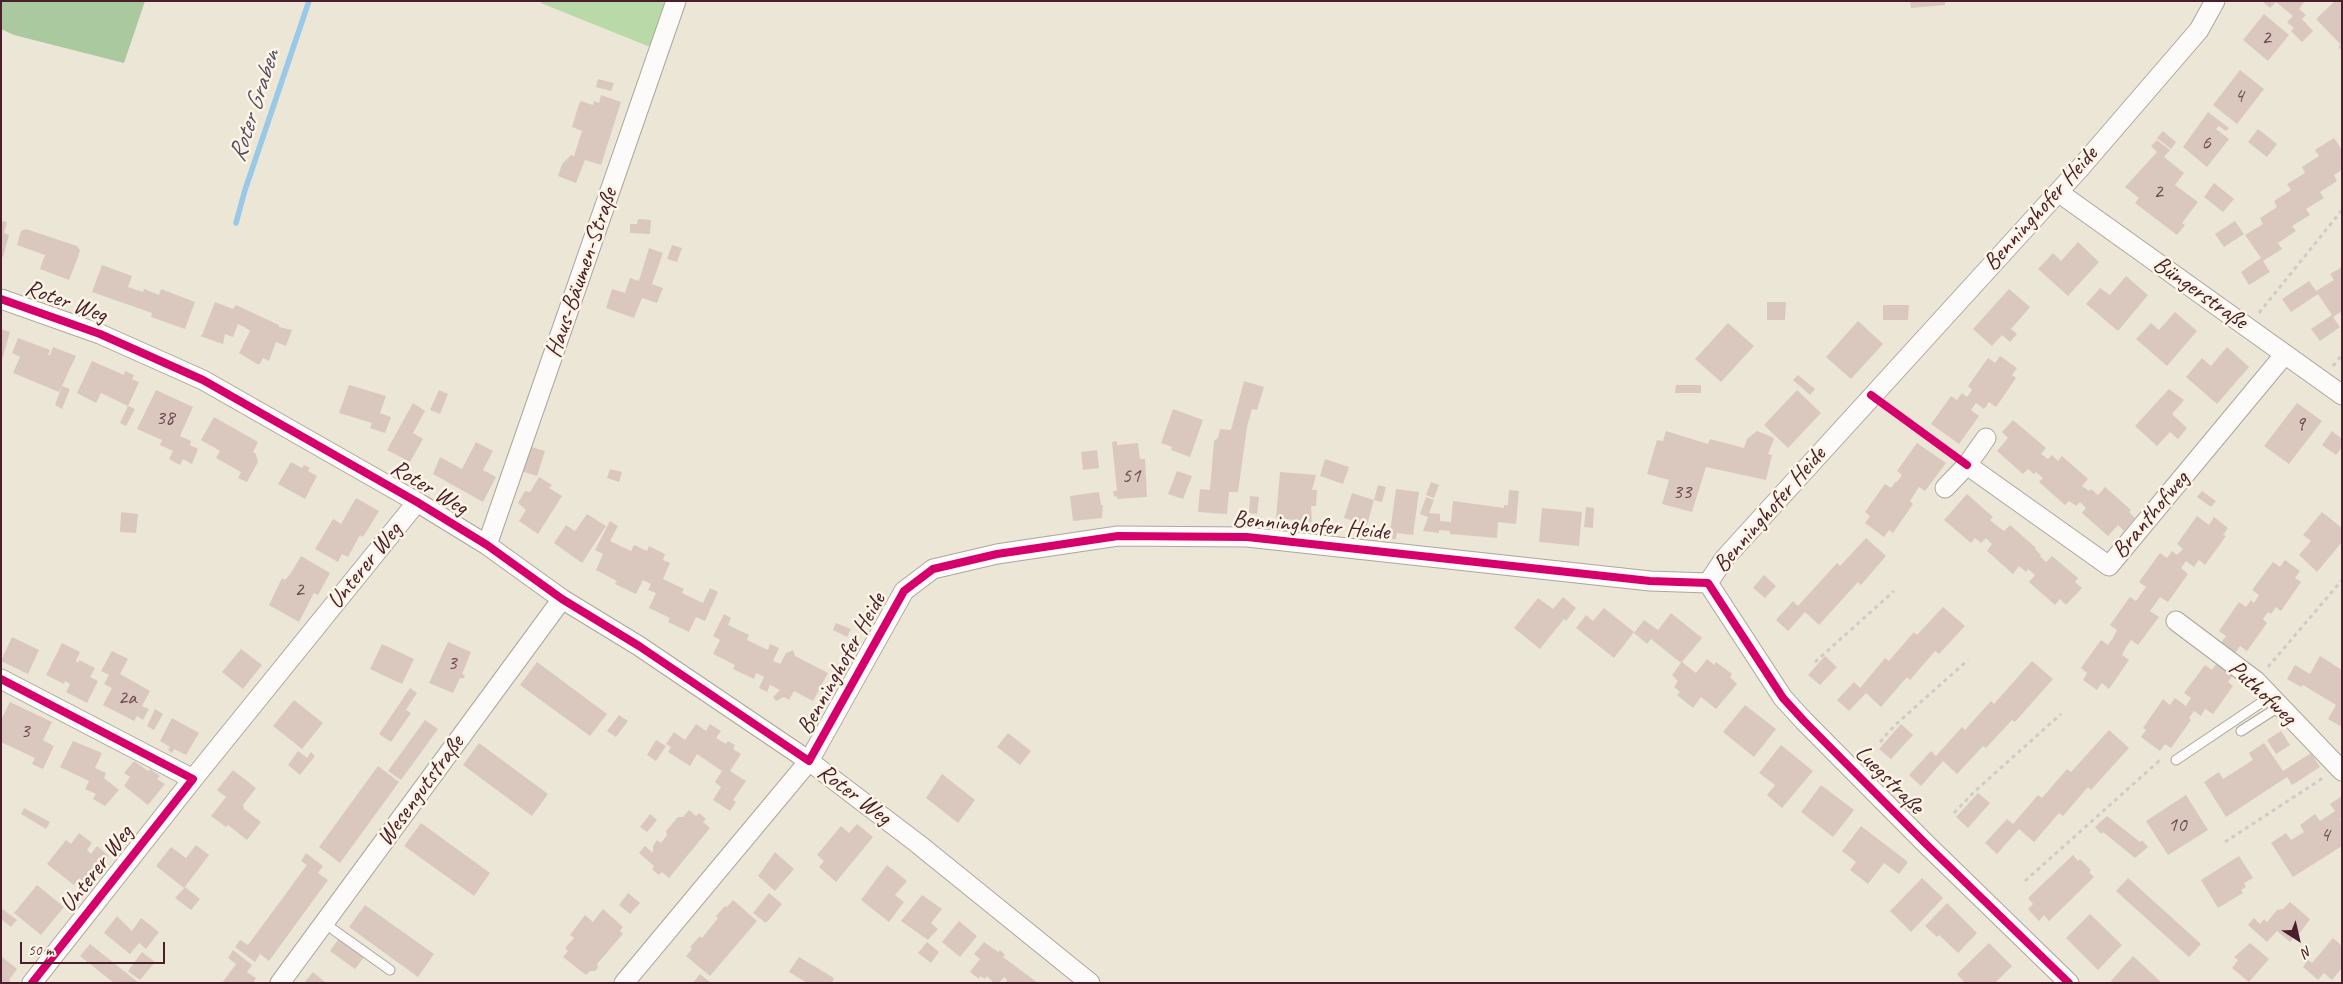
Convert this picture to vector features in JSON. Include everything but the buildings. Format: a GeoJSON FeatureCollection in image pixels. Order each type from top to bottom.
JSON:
{"type":"FeatureCollection","features":[{"type":"Feature","properties":{"kind":"street","name":"Haus-Bäumen-Straße"},"geometry":{"type":"LineString","coordinates":[[487,545],[676,1]]}},
{"type":"Feature","properties":{"kind":"street","name":"Benninghofer Heide"},"geometry":{"type":"LineString","coordinates":[[624,983],[809,761],[904,591],[933,568],[997,554],[1118,536],[1247,537],[1650,582],[1708,583],[1724,559],[2058,192],[2199,30],[2215,1]]}},
{"type":"Feature","properties":{"kind":"street","name":"Büngerstraße"},"geometry":{"type":"LineString","coordinates":[[2058,192],[2342,395]]}},
{"type":"Feature","properties":{"kind":"street","name":"Roter Weg"},"geometry":{"type":"LineString","coordinates":[[1,299],[100,334],[203,380],[417,502],[487,545],[562,599],[639,646],[809,761],[917,843],[1090,983]]}},
{"type":"Feature","properties":{"kind":"street","name":"Branthofweg"},"geometry":{"type":"LineString","coordinates":[[1967,465],[2108,566],[2285,354]]}},
{"type":"Feature","properties":{"kind":"street"},"geometry":{"type":"LineString","coordinates":[[1945,488],[1967,465],[1986,438]]}},
{"type":"Feature","properties":{"kind":"street","name":"Unterer Weg"},"geometry":{"type":"LineString","coordinates":[[32,983],[193,779],[417,502]]}},
{"type":"Feature","properties":{"kind":"street","name":"Luegstraße"},"geometry":{"type":"LineString","coordinates":[[1708,583],[1783,698],[1926,844],[2069,983]]}},
{"type":"Feature","properties":{"kind":"street","name":"Wesengutstraße"},"geometry":{"type":"LineString","coordinates":[[280,983],[562,599]]}},
{"type":"Feature","properties":{"kind":"street","name":"Puthofweg"},"geometry":{"type":"LineString","coordinates":[[2176,621],[2256,681],[2340,770]]}},
{"type":"Feature","properties":{"kind":"street"},"geometry":{"type":"LineString","coordinates":[[1,680],[193,779]]}},
{"type":"Feature","properties":{"kind":"lane"},"geometry":{"type":"LineString","coordinates":[[2241,731],[2276,701]]}},
{"type":"Feature","properties":{"kind":"lane"},"geometry":{"type":"LineString","coordinates":[[2176,760],[2276,701]]}},
{"type":"Feature","properties":{"kind":"lane"},"geometry":{"type":"LineString","coordinates":[[324,923],[390,970]]}},
{"type":"Feature","properties":{"kind":"path"},"geometry":{"type":"LineString","coordinates":[[2247,327],[2342,210]]}},
{"type":"Feature","properties":{"kind":"path"},"geometry":{"type":"LineString","coordinates":[[2256,681],[2342,580]]}},
{"type":"Feature","properties":{"kind":"path"},"geometry":{"type":"LineString","coordinates":[[1815,662],[1894,591]]}},
{"type":"Feature","properties":{"kind":"path"},"geometry":{"type":"LineString","coordinates":[[1880,742],[1894,726],[1968,660]]}},
{"type":"Feature","properties":{"kind":"path"},"geometry":{"type":"LineString","coordinates":[[1954,812],[1975,790],[2061,714]]}},
{"type":"Feature","properties":{"kind":"path"},"geometry":{"type":"LineString","coordinates":[[2025,881],[2159,760],[2164,766]]}},
{"type":"Feature","properties":{"kind":"path"},"geometry":{"type":"LineString","coordinates":[[2225,842],[2340,770]]}},
{"type":"Feature","properties":{"kind":"green space"},"geometry":{"type":"Polygon","coordinates":[[[1,1],[145,1],[124,63],[14,35],[1,29],[1,1]]]}},
{"type":"Feature","properties":{"kind":"green space"},"geometry":{"type":"Polygon","coordinates":[[[542,1],[672,1],[655,49],[541,3],[542,1]]]}},
{"type":"Feature","properties":{"kind":"waterway","name":"Roter Graben"},"geometry":{"type":"LineString","coordinates":[[236,223],[245,190],[309,1]]}},
{"type":"Feature","properties":{"kind":"cycle path"},"geometry":{"type":"LineString","coordinates":[[1,299],[100,334],[203,380],[417,502],[487,545],[562,599],[639,646],[809,761],[904,591],[933,569],[997,554],[1118,536],[1247,537],[1650,581],[1708,583],[1783,698],[1926,844],[2069,983]]}},
{"type":"Feature","properties":{"kind":"cycle path"},"geometry":{"type":"LineString","coordinates":[[1871,395],[1967,465]]}},
{"type":"Feature","properties":{"kind":"cycle path"},"geometry":{"type":"LineString","coordinates":[[1,679],[193,779],[32,983]]}}]}
